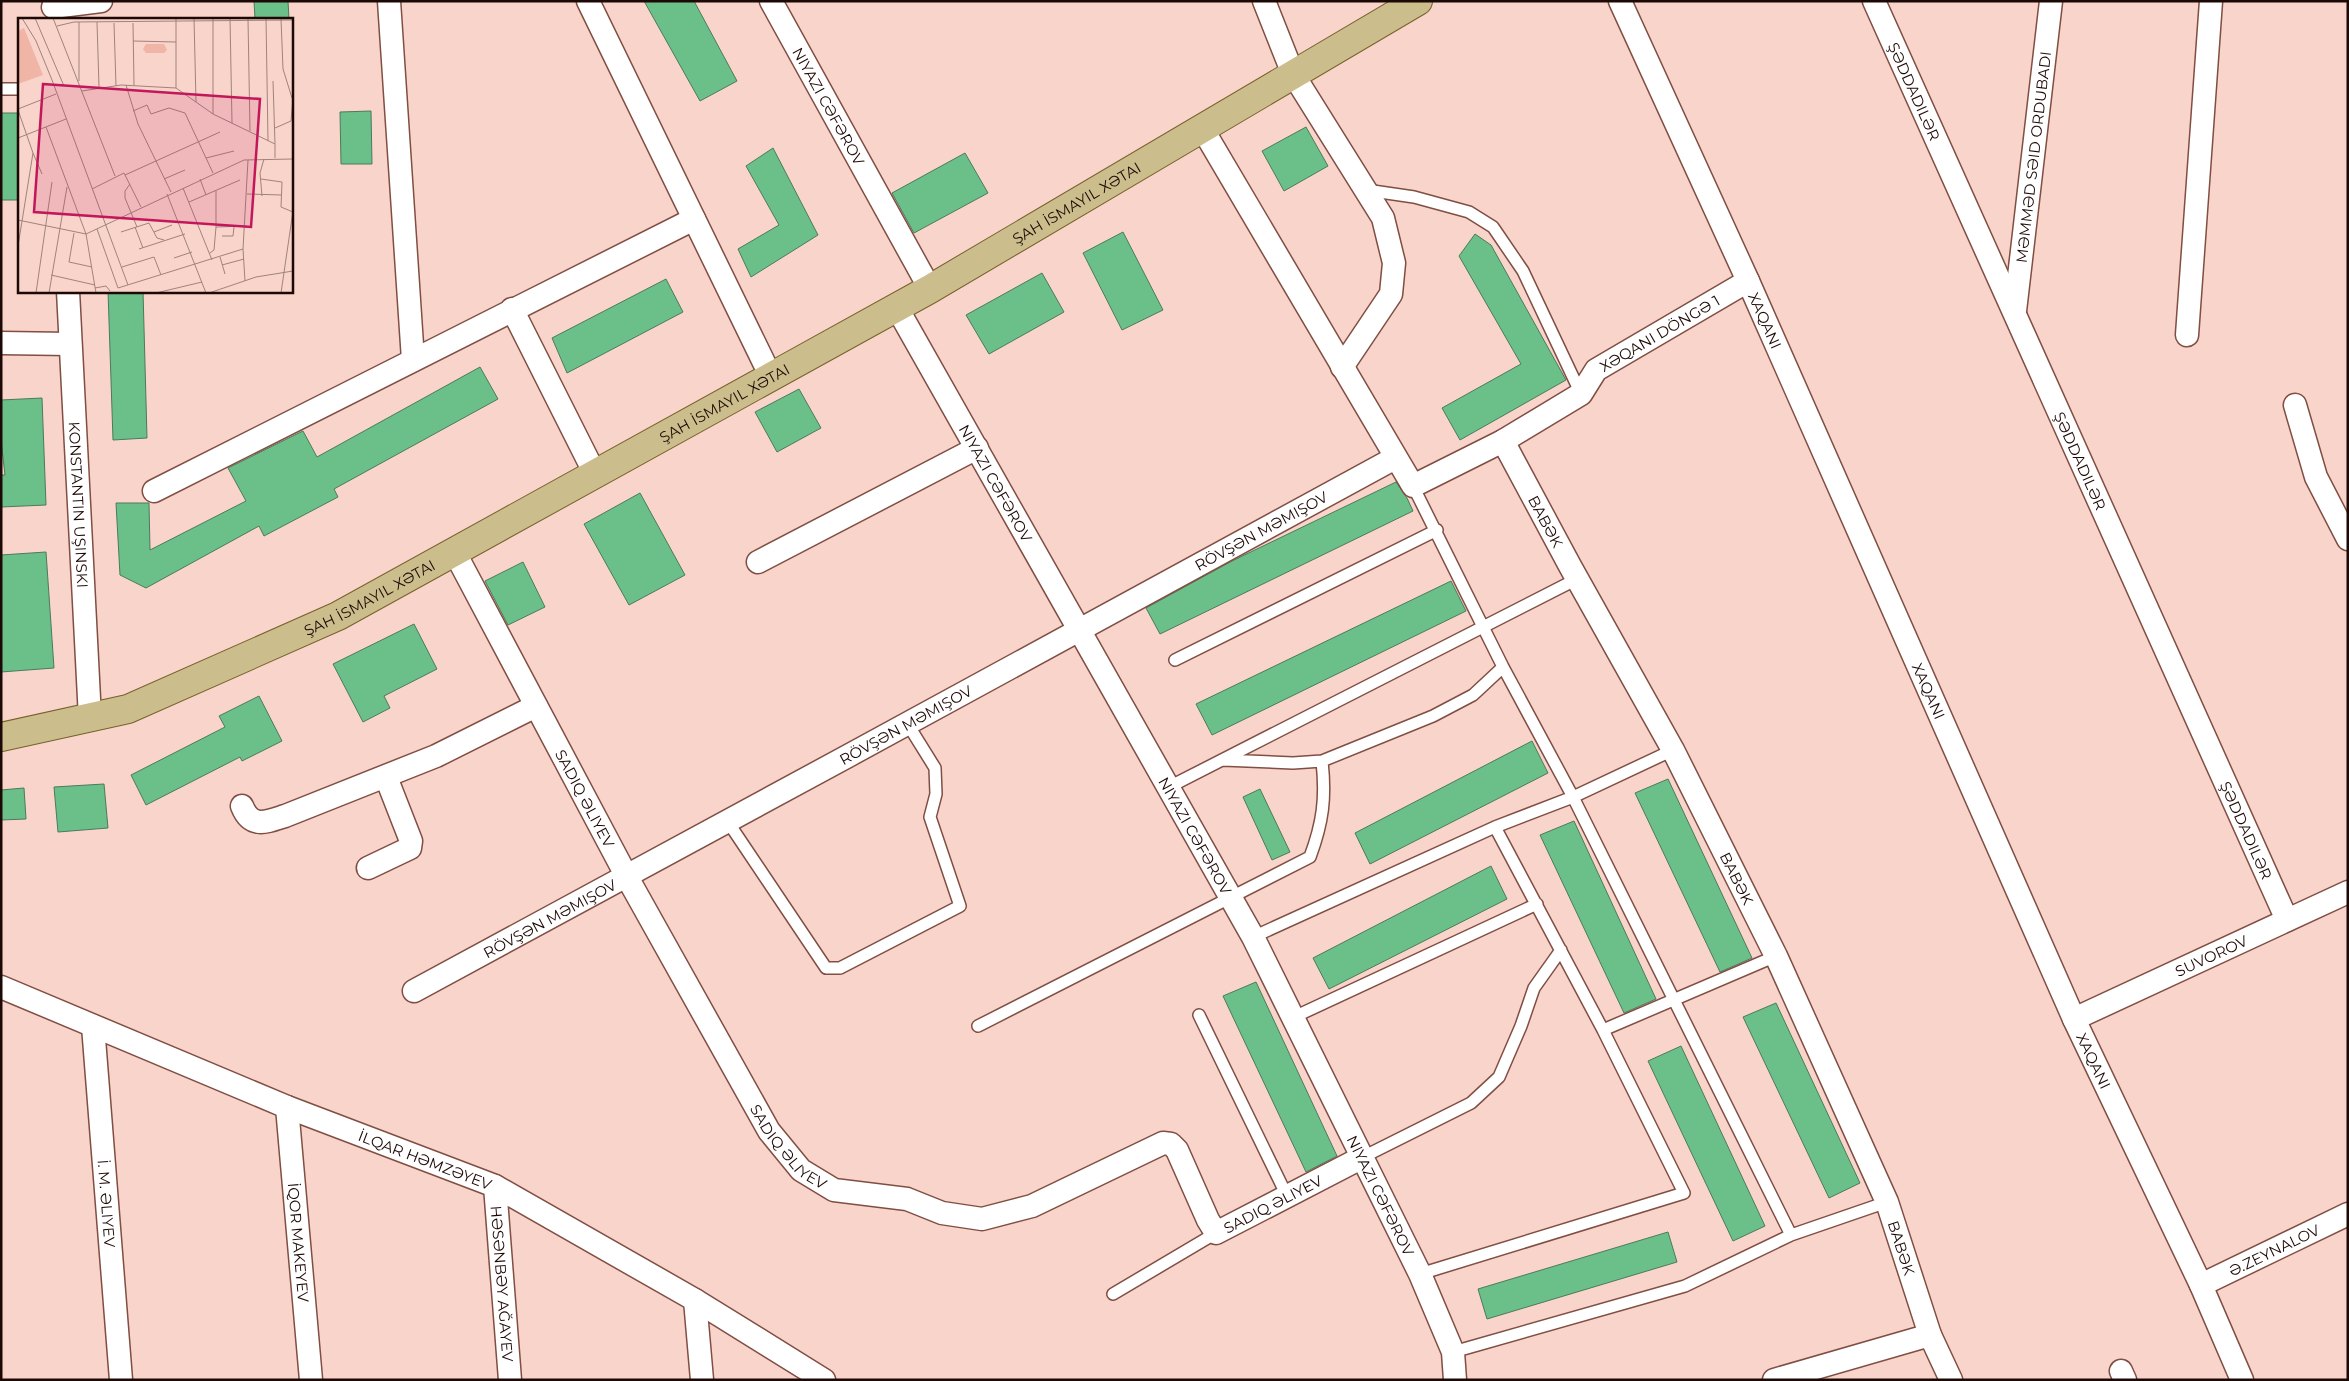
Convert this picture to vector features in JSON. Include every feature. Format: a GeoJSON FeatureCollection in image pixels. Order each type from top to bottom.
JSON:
{"type":"FeatureCollection","features":[{"type":"Feature","properties":{"kind":"main road"},"geometry":{"type":"LineString","coordinates":[[1,737],[128,709],[338,616],[897,308],[1418,1]]}},
{"type":"Feature","properties":{"kind":"street"},"geometry":{"type":"LineString","coordinates":[[53,9],[101,1]]}},
{"type":"Feature","properties":{"kind":"street"},"geometry":{"type":"LineString","coordinates":[[389,1],[413,360]]}},
{"type":"Feature","properties":{"kind":"street"},"geometry":{"type":"LineString","coordinates":[[588,1],[771,377]]}},
{"type":"Feature","properties":{"kind":"street","name":"NIYAZI CƏFƏROV"},"geometry":{"type":"LineString","coordinates":[[771,1],[930,289]]}},
{"type":"Feature","properties":{"kind":"street"},"geometry":{"type":"LineString","coordinates":[[1264,1],[1293,74],[1383,218],[1394,263],[1391,294],[1342,367]]}},
{"type":"Feature","properties":{"kind":"street","name":"XAQANI"},"geometry":{"type":"LineString","coordinates":[[1620,1],[1748,281],[2074,1019],[2201,1285],[2242,1380]]}},
{"type":"Feature","properties":{"kind":"street","name":"ŞƏDDADILƏR"},"geometry":{"type":"LineString","coordinates":[[1874,1],[2287,920]]}},
{"type":"Feature","properties":{"kind":"street","name":"MƏMMƏD SƏID ORDUBADI"},"geometry":{"type":"LineString","coordinates":[[2015,312],[2051,1]]}},
{"type":"Feature","properties":{"kind":"street"},"geometry":{"type":"LineString","coordinates":[[2187,335],[2211,1]]}},
{"type":"Feature","properties":{"kind":"street"},"geometry":{"type":"LineString","coordinates":[[1202,128],[1413,486]]}},
{"type":"Feature","properties":{"kind":"street"},"geometry":{"type":"LineString","coordinates":[[154,491],[694,219]]}},
{"type":"Feature","properties":{"kind":"street","name":"XƏQANI DÖNGƏ 1"},"geometry":{"type":"LineString","coordinates":[[1413,486],[1503,441],[1581,394],[1596,370],[1748,281]]}},
{"type":"Feature","properties":{"kind":"street","name":"KONSTANTIN UŞINSKI"},"geometry":{"type":"LineString","coordinates":[[68,292],[90,718]]}},
{"type":"Feature","properties":{"kind":"street","name":"NIYAZI CƏFƏROV"},"geometry":{"type":"LineString","coordinates":[[897,308],[1253,937],[1420,1274],[1453,1352],[1455,1380]]}},
{"type":"Feature","properties":{"kind":"street"},"geometry":{"type":"LineString","coordinates":[[512,310],[595,474]]}},
{"type":"Feature","properties":{"kind":"street"},"geometry":{"type":"LineString","coordinates":[[1,343],[70,344]]}},
{"type":"Feature","properties":{"kind":"street"},"geometry":{"type":"LineString","coordinates":[[2295,405],[2316,477],[2348,539]]}},
{"type":"Feature","properties":{"kind":"street","name":"BABƏK"},"geometry":{"type":"LineString","coordinates":[[1503,441],[1577,579],[1673,750],[1776,956],[1887,1202],[1930,1335],[1951,1380]]}},
{"type":"Feature","properties":{"kind":"street"},"geometry":{"type":"LineString","coordinates":[[758,562],[977,448]]}},
{"type":"Feature","properties":{"kind":"street","name":"RÖVŞƏN MƏMIŞOV"},"geometry":{"type":"LineString","coordinates":[[414,991],[728,822],[1079,628],[1396,458]]}},
{"type":"Feature","properties":{"kind":"street"},"geometry":{"type":"LineString","coordinates":[[454,551],[627,877],[769,1131],[801,1170],[834,1190],[907,1199],[942,1213],[982,1218],[1032,1206],[1163,1143],[1171,1144],[1177,1150],[1208,1220],[1216,1233],[1361,1158]]}},
{"type":"Feature","properties":{"kind":"street"},"geometry":{"type":"LineString","coordinates":[[242,806],[246,816],[253,821],[263,823],[285,816],[436,756],[536,706]]}},
{"type":"Feature","properties":{"kind":"street"},"geometry":{"type":"LineString","coordinates":[[368,868],[410,848],[411,841],[386,777]]}},
{"type":"Feature","properties":{"kind":"street","name":"SUVOROV"},"geometry":{"type":"LineString","coordinates":[[2074,1019],[2348,892]]}},
{"type":"Feature","properties":{"kind":"street","name":"İLQAR HƏMZƏYEV"},"geometry":{"type":"LineString","coordinates":[[1,987],[287,1106],[495,1186],[696,1300],[824,1380]]}},
{"type":"Feature","properties":{"kind":"street","name":"İ. M. ƏLIYEV"},"geometry":{"type":"LineString","coordinates":[[93,1026],[121,1380]]}},
{"type":"Feature","properties":{"kind":"street","name":"İQOR MAKEYEV"},"geometry":{"type":"LineString","coordinates":[[287,1106],[311,1380]]}},
{"type":"Feature","properties":{"kind":"street","name":"HƏSƏNBƏY AĞAYEV"},"geometry":{"type":"LineString","coordinates":[[495,1186],[510,1380]]}},
{"type":"Feature","properties":{"kind":"street","name":"Ə.ZEYNALOV"},"geometry":{"type":"LineString","coordinates":[[2201,1285],[2348,1214]]}},
{"type":"Feature","properties":{"kind":"street"},"geometry":{"type":"LineString","coordinates":[[696,1300],[702,1380]]}},
{"type":"Feature","properties":{"kind":"street"},"geometry":{"type":"LineString","coordinates":[[1774,1380],[1930,1335]]}},
{"type":"Feature","properties":{"kind":"lane"},"geometry":{"type":"LineString","coordinates":[[1,89],[18,89]]}},
{"type":"Feature","properties":{"kind":"lane"},"geometry":{"type":"LineString","coordinates":[[1365,190],[1414,197],[1469,212],[1493,227],[1523,270],[1581,394]]}},
{"type":"Feature","properties":{"kind":"lane"},"geometry":{"type":"LineString","coordinates":[[1413,486],[1437,530],[1503,667],[1573,797],[1791,1235]]}},
{"type":"Feature","properties":{"kind":"lane"},"geometry":{"type":"LineString","coordinates":[[1175,660],[1437,530]]}},
{"type":"Feature","properties":{"kind":"lane"},"geometry":{"type":"LineString","coordinates":[[1167,788],[1577,579]]}},
{"type":"Feature","properties":{"kind":"lane"},"geometry":{"type":"LineString","coordinates":[[1222,760],[1293,763],[1322,762],[1433,716],[1473,695],[1503,667]]}},
{"type":"Feature","properties":{"kind":"lane"},"geometry":{"type":"LineString","coordinates":[[728,822],[826,968],[840,968],[960,906],[930,817],[936,794],[936,768],[907,723]]}},
{"type":"Feature","properties":{"kind":"lane"},"geometry":{"type":"LineString","coordinates":[[1253,937],[1495,827],[1573,797],[1673,750]]}},
{"type":"Feature","properties":{"kind":"lane"},"geometry":{"type":"LineString","coordinates":[[978,1026],[1310,856],[1320,830],[1325,794],[1322,762]]}},
{"type":"Feature","properties":{"kind":"lane"},"geometry":{"type":"LineString","coordinates":[[1420,1274],[1684,1193],[1604,1030],[1495,827]]}},
{"type":"Feature","properties":{"kind":"lane"},"geometry":{"type":"LineString","coordinates":[[1294,1017],[1537,904]]}},
{"type":"Feature","properties":{"kind":"lane"},"geometry":{"type":"LineString","coordinates":[[1361,1158],[1472,1103],[1499,1077],[1522,1026],[1534,988],[1561,950]]}},
{"type":"Feature","properties":{"kind":"lane"},"geometry":{"type":"LineString","coordinates":[[1604,1030],[1776,956]]}},
{"type":"Feature","properties":{"kind":"lane"},"geometry":{"type":"LineString","coordinates":[[1199,1015],[1287,1196]]}},
{"type":"Feature","properties":{"kind":"lane"},"geometry":{"type":"LineString","coordinates":[[1453,1352],[1685,1286],[1791,1235],[1887,1202]]}},
{"type":"Feature","properties":{"kind":"lane"},"geometry":{"type":"LineString","coordinates":[[1113,1294],[1216,1233]]}},
{"type":"Feature","properties":{"kind":"building"},"geometry":{"type":"Polygon","coordinates":[[[254,1],[288,1],[289,18],[255,18],[254,1]]]}},
{"type":"Feature","properties":{"kind":"building"},"geometry":{"type":"Polygon","coordinates":[[[644,1],[694,1],[737,81],[700,101],[644,1]]]}},
{"type":"Feature","properties":{"kind":"building"},"geometry":{"type":"Polygon","coordinates":[[[371,111],[372,164],[341,164],[340,112],[371,111]]]}},
{"type":"Feature","properties":{"kind":"building"},"geometry":{"type":"Polygon","coordinates":[[[1,113],[18,113],[18,200],[1,200],[1,113]]]}},
{"type":"Feature","properties":{"kind":"building"},"geometry":{"type":"Polygon","coordinates":[[[1306,127],[1328,166],[1284,191],[1262,151],[1306,127]]]}},
{"type":"Feature","properties":{"kind":"building"},"geometry":{"type":"Polygon","coordinates":[[[773,148],[818,235],[751,277],[738,249],[779,225],[746,166],[773,148]]]}},
{"type":"Feature","properties":{"kind":"building"},"geometry":{"type":"Polygon","coordinates":[[[965,153],[988,193],[914,233],[892,193],[965,153]]]}},
{"type":"Feature","properties":{"kind":"building"},"geometry":{"type":"Polygon","coordinates":[[[1123,232],[1163,310],[1122,330],[1083,253],[1123,232]]]}},
{"type":"Feature","properties":{"kind":"building"},"geometry":{"type":"Polygon","coordinates":[[[1475,234],[1491,245],[1566,380],[1460,440],[1442,408],[1521,364],[1459,256],[1475,234]]]}},
{"type":"Feature","properties":{"kind":"building"},"geometry":{"type":"Polygon","coordinates":[[[1042,273],[1064,312],[989,354],[966,315],[1042,273]]]}},
{"type":"Feature","properties":{"kind":"building"},"geometry":{"type":"Polygon","coordinates":[[[666,279],[683,312],[567,373],[552,338],[666,279]]]}},
{"type":"Feature","properties":{"kind":"building"},"geometry":{"type":"Polygon","coordinates":[[[108,292],[143,292],[147,438],[113,440],[108,292]]]}},
{"type":"Feature","properties":{"kind":"building"},"geometry":{"type":"Polygon","coordinates":[[[480,367],[498,399],[334,489],[338,497],[264,536],[259,526],[146,588],[120,575],[116,503],[149,503],[150,550],[246,501],[228,468],[303,431],[317,457],[480,367]]]}},
{"type":"Feature","properties":{"kind":"building"},"geometry":{"type":"Polygon","coordinates":[[[799,389],[821,428],[777,452],[755,412],[799,389]]]}},
{"type":"Feature","properties":{"kind":"building"},"geometry":{"type":"Polygon","coordinates":[[[42,398],[46,505],[1,507],[1,475],[5,475],[1,440],[1,400],[42,398]]]}},
{"type":"Feature","properties":{"kind":"building"},"geometry":{"type":"Polygon","coordinates":[[[1396,482],[1413,511],[1160,634],[1146,608],[1232,561],[1396,482]]]}},
{"type":"Feature","properties":{"kind":"building"},"geometry":{"type":"Polygon","coordinates":[[[640,493],[685,575],[629,605],[584,524],[640,493]]]}},
{"type":"Feature","properties":{"kind":"building"},"geometry":{"type":"Polygon","coordinates":[[[46,552],[54,668],[1,672],[1,555],[46,552]]]}},
{"type":"Feature","properties":{"kind":"building"},"geometry":{"type":"Polygon","coordinates":[[[523,562],[545,607],[508,625],[485,581],[523,562]]]}},
{"type":"Feature","properties":{"kind":"building"},"geometry":{"type":"Polygon","coordinates":[[[1451,581],[1466,611],[1212,735],[1196,704],[1451,581]]]}},
{"type":"Feature","properties":{"kind":"building"},"geometry":{"type":"Polygon","coordinates":[[[414,624],[437,669],[384,696],[390,708],[363,722],[333,664],[414,624]]]}},
{"type":"Feature","properties":{"kind":"building"},"geometry":{"type":"Polygon","coordinates":[[[259,696],[282,741],[242,761],[240,757],[146,805],[131,775],[225,727],[219,716],[259,696]]]}},
{"type":"Feature","properties":{"kind":"building"},"geometry":{"type":"Polygon","coordinates":[[[1532,741],[1548,773],[1370,864],[1355,833],[1532,741]]]}},
{"type":"Feature","properties":{"kind":"building"},"geometry":{"type":"Polygon","coordinates":[[[1668,779],[1752,958],[1720,972],[1635,793],[1668,779]]]}},
{"type":"Feature","properties":{"kind":"building"},"geometry":{"type":"Polygon","coordinates":[[[104,784],[108,828],[58,832],[54,787],[104,784]]]}},
{"type":"Feature","properties":{"kind":"building"},"geometry":{"type":"Polygon","coordinates":[[[24,788],[26,819],[1,820],[1,790],[24,788]]]}},
{"type":"Feature","properties":{"kind":"building"},"geometry":{"type":"Polygon","coordinates":[[[1260,789],[1290,852],[1272,860],[1243,797],[1260,789]]]}},
{"type":"Feature","properties":{"kind":"building"},"geometry":{"type":"Polygon","coordinates":[[[1574,821],[1656,999],[1624,1013],[1540,835],[1574,821]]]}},
{"type":"Feature","properties":{"kind":"building"},"geometry":{"type":"Polygon","coordinates":[[[1491,866],[1507,899],[1329,989],[1313,958],[1491,866]]]}},
{"type":"Feature","properties":{"kind":"building"},"geometry":{"type":"Polygon","coordinates":[[[1256,982],[1337,1156],[1306,1172],[1223,996],[1256,982]]]}},
{"type":"Feature","properties":{"kind":"building"},"geometry":{"type":"Polygon","coordinates":[[[1776,1003],[1860,1183],[1829,1198],[1743,1017],[1776,1003]]]}},
{"type":"Feature","properties":{"kind":"building"},"geometry":{"type":"Polygon","coordinates":[[[1681,1046],[1765,1226],[1733,1241],[1648,1061],[1681,1046]]]}},
{"type":"Feature","properties":{"kind":"building"},"geometry":{"type":"Polygon","coordinates":[[[1668,1232],[1677,1262],[1487,1319],[1478,1289],[1668,1232]]]}}]}
